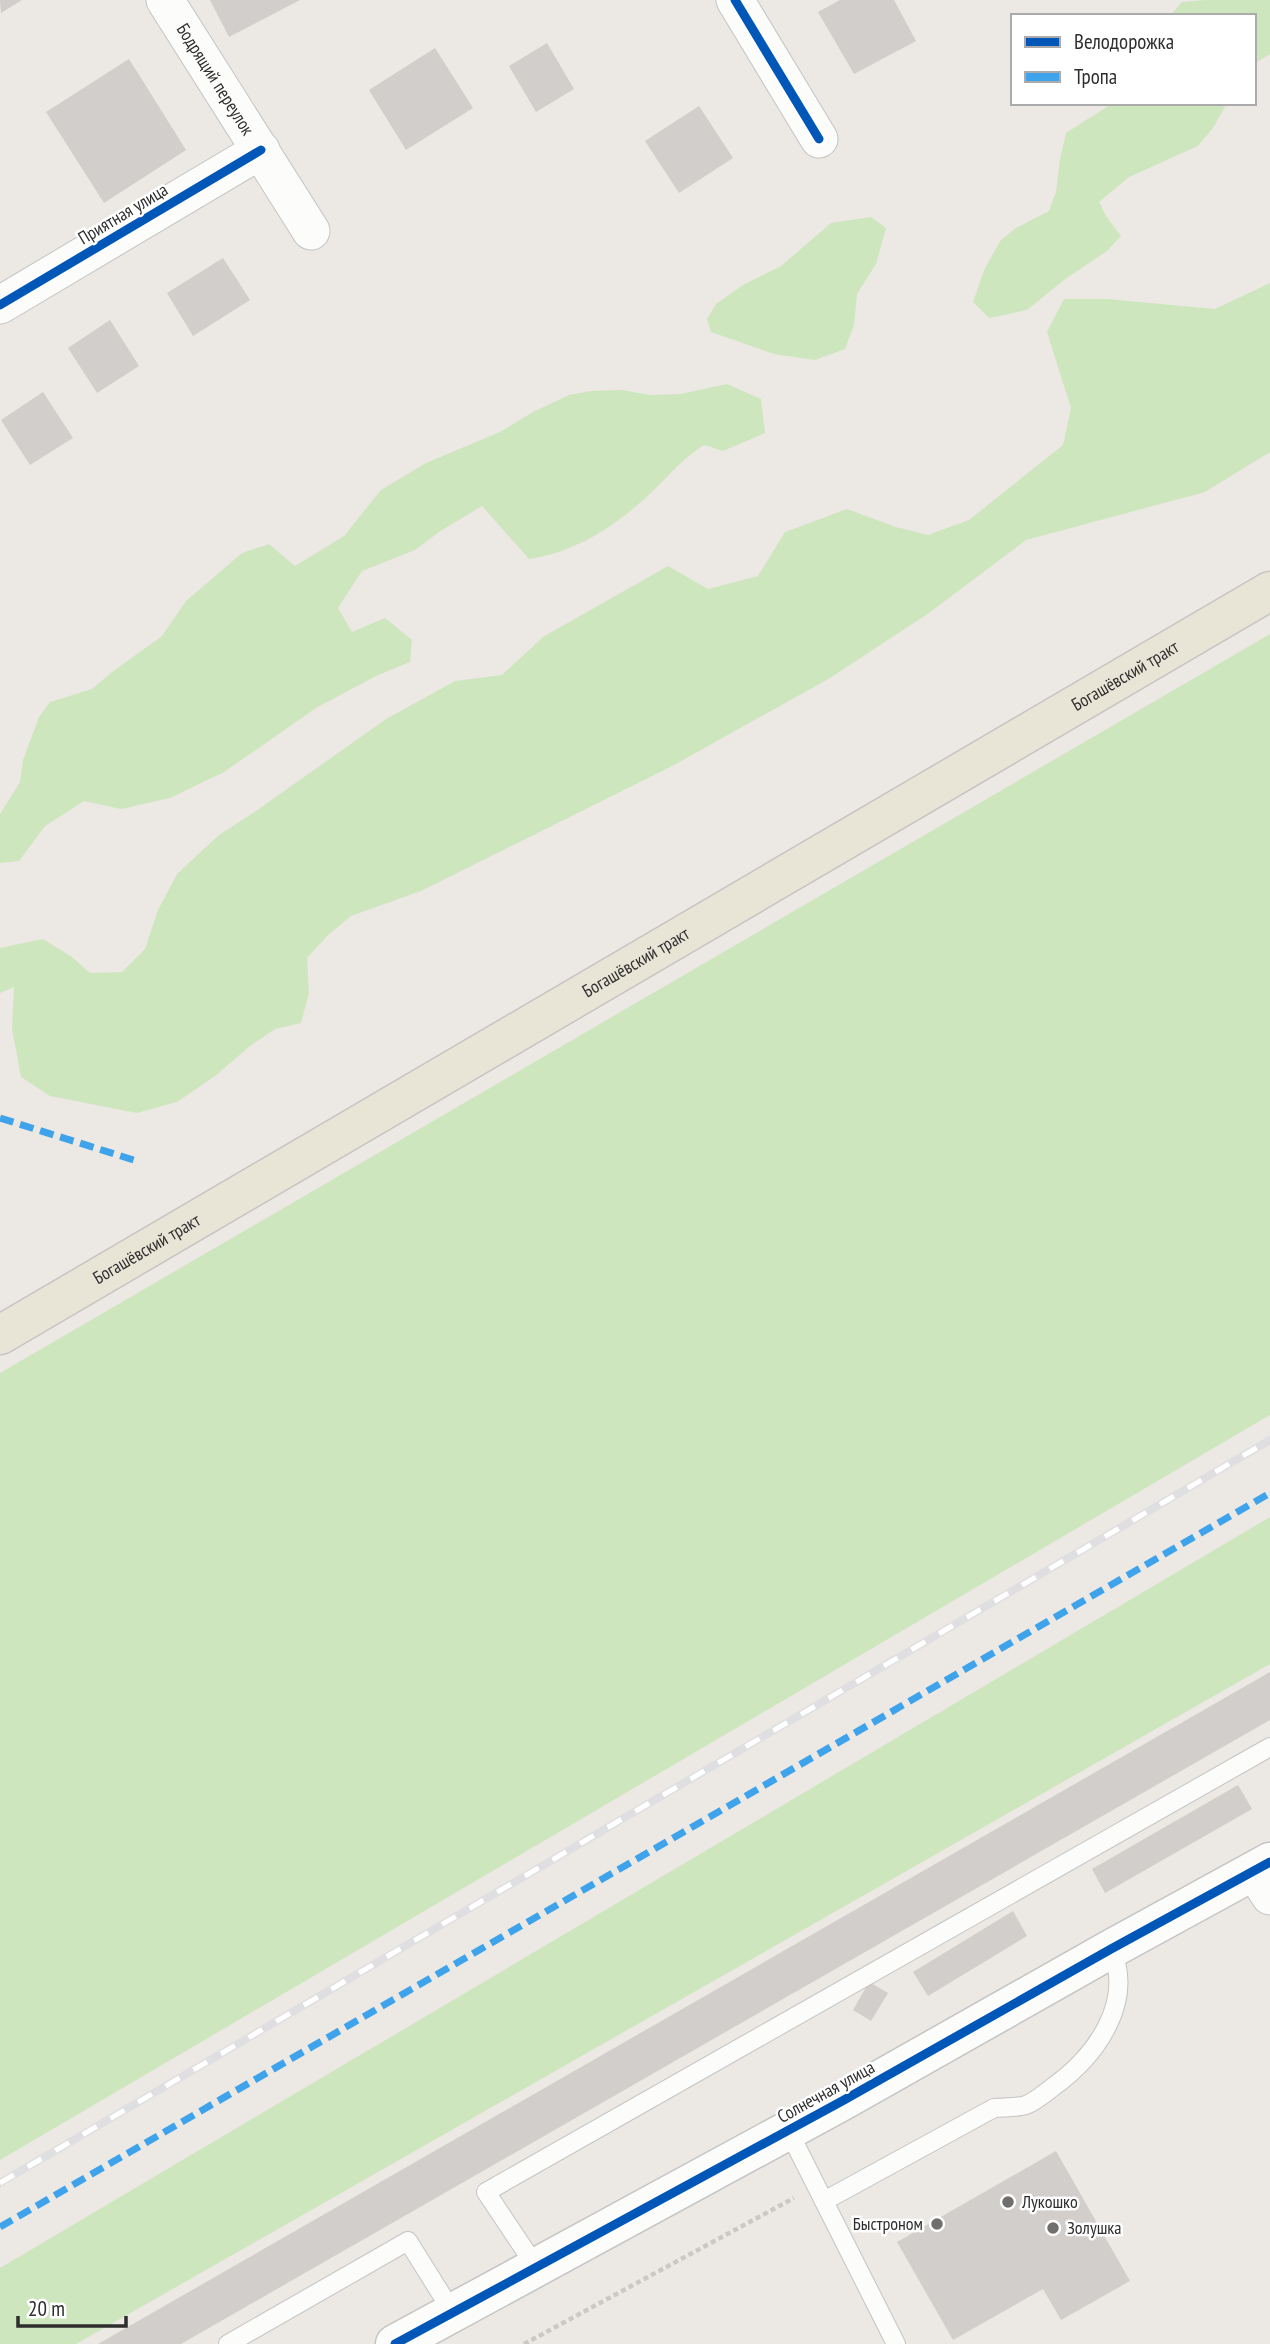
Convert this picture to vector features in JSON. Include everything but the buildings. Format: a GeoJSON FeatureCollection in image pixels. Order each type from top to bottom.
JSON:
{"type":"FeatureCollection","features":[{"type":"Feature","properties":{"kind":"main road","name":"Богашёвский тракт"},"geometry":{"type":"LineString","coordinates":[[0,1335],[1270,591]]}},
{"type":"Feature","properties":{"kind":"street","name":"Бодрящий переулок"},"geometry":{"type":"LineString","coordinates":[[165,0],[311,231]]}},
{"type":"Feature","properties":{"kind":"street"},"geometry":{"type":"LineString","coordinates":[[734,0],[819,139]]}},
{"type":"Feature","properties":{"kind":"street","name":"Приятная улица"},"geometry":{"type":"LineString","coordinates":[[0,304],[261,150]]}},
{"type":"Feature","properties":{"kind":"street","name":"Солнечная улица"},"geometry":{"type":"LineString","coordinates":[[395,2344],[788,2130],[1111,1949],[1265,1876]]}},
{"type":"Feature","properties":{"kind":"lane"},"geometry":{"type":"LineString","coordinates":[[536,2267],[486,2192],[1270,1747]]}},
{"type":"Feature","properties":{"kind":"lane"},"geometry":{"type":"LineString","coordinates":[[820,2194],[994,2108],[1024,2106],[1071,2074],[1100,2042],[1111,2016],[1118,1987],[1118,1965],[1111,1949]]}},
{"type":"Feature","properties":{"kind":"lane"},"geometry":{"type":"LineString","coordinates":[[788,2130],[896,2344]]}},
{"type":"Feature","properties":{"kind":"lane"},"geometry":{"type":"LineString","coordinates":[[228,2344],[408,2241],[453,2313]]}},
{"type":"Feature","properties":{"kind":"path"},"geometry":{"type":"LineString","coordinates":[[524,2344],[820,2194]]}},
{"type":"Feature","properties":{"kind":"green space"},"geometry":{"type":"Polygon","coordinates":[[[1270,0],[1270,54],[1256,63],[1256,14],[1172,14],[1182,2],[1270,0]]]}},
{"type":"Feature","properties":{"kind":"green space"},"geometry":{"type":"Polygon","coordinates":[[[1110,105],[1226,105],[1213,128],[1198,146],[1129,177],[1099,202],[1121,236],[1107,251],[1064,280],[1027,310],[989,318],[973,302],[985,268],[1001,240],[1016,228],[1049,211],[1056,192],[1066,133],[1110,105]]]}},
{"type":"Feature","properties":{"kind":"green space"},"geometry":{"type":"Polygon","coordinates":[[[871,217],[886,228],[876,264],[857,294],[854,325],[845,349],[815,360],[774,354],[711,332],[707,319],[716,304],[743,285],[781,266],[831,223],[871,217]]]}},
{"type":"Feature","properties":{"kind":"green space"},"geometry":{"type":"Polygon","coordinates":[[[1270,283],[1270,452],[1205,492],[1026,540],[929,613],[830,678],[674,765],[421,891],[351,916],[328,935],[307,958],[309,993],[301,1023],[275,1029],[177,1102],[137,1113],[50,1096],[21,1077],[12,1029],[14,987],[0,993],[0,948],[43,939],[72,957],[90,973],[122,972],[145,949],[158,910],[177,874],[219,835],[386,719],[455,681],[502,675],[543,637],[668,566],[708,589],[758,576],[785,532],[847,509],[896,527],[928,535],[969,520],[1063,445],[1071,408],[1047,332],[1064,299],[1107,299],[1215,309],[1270,283]]]}},
{"type":"Feature","properties":{"kind":"green space"},"geometry":{"type":"Polygon","coordinates":[[[727,384],[761,399],[765,433],[723,451],[704,445],[685,459],[631,511],[583,542],[566,549],[529,559],[482,506],[415,550],[362,571],[338,608],[352,632],[385,618],[412,640],[410,662],[378,675],[316,708],[224,772],[170,798],[121,809],[84,801],[45,826],[19,861],[0,863],[0,814],[20,782],[23,760],[39,717],[50,702],[92,689],[162,636],[186,601],[242,553],[269,544],[295,566],[344,536],[381,490],[426,463],[500,432],[569,395],[622,390],[650,395],[681,394],[727,384]]]}},
{"type":"Feature","properties":{"kind":"green space"},"geometry":{"type":"Polygon","coordinates":[[[1270,634],[1270,1415],[0,2160],[0,1373],[1270,634]]]}},
{"type":"Feature","properties":{"kind":"green space"},"geometry":{"type":"Polygon","coordinates":[[[1270,1517],[1270,1664],[76,2344],[0,2344],[0,2268],[1270,1517]]]}},
{"type":"Feature","properties":{"kind":"railway"},"geometry":{"type":"LineString","coordinates":[[0,2183],[1270,1440]]}},
{"type":"Feature","properties":{"kind":"marked path"},"geometry":{"type":"LineString","coordinates":[[0,1118],[140,1162]]}},
{"type":"Feature","properties":{"kind":"marked path"},"geometry":{"type":"LineString","coordinates":[[0,2227],[1270,1493]]}},
{"type":"Feature","properties":{"kind":"cycle path"},"geometry":{"type":"LineString","coordinates":[[735,0],[819,139]]}},
{"type":"Feature","properties":{"kind":"cycle path"},"geometry":{"type":"LineString","coordinates":[[0,305],[261,150]]}},
{"type":"Feature","properties":{"kind":"cycle path"},"geometry":{"type":"LineString","coordinates":[[395,2344],[844,2100],[1270,1862]]}},
{"type":"Feature","properties":{"kind":"place","name":"Лукошко"},"geometry":{"type":"Point","coordinates":[1008,2202]}},
{"type":"Feature","properties":{"kind":"place","name":"Быстроном"},"geometry":{"type":"Point","coordinates":[937,2224]}},
{"type":"Feature","properties":{"kind":"place","name":"Золушка"},"geometry":{"type":"Point","coordinates":[1053,2228]}}]}
